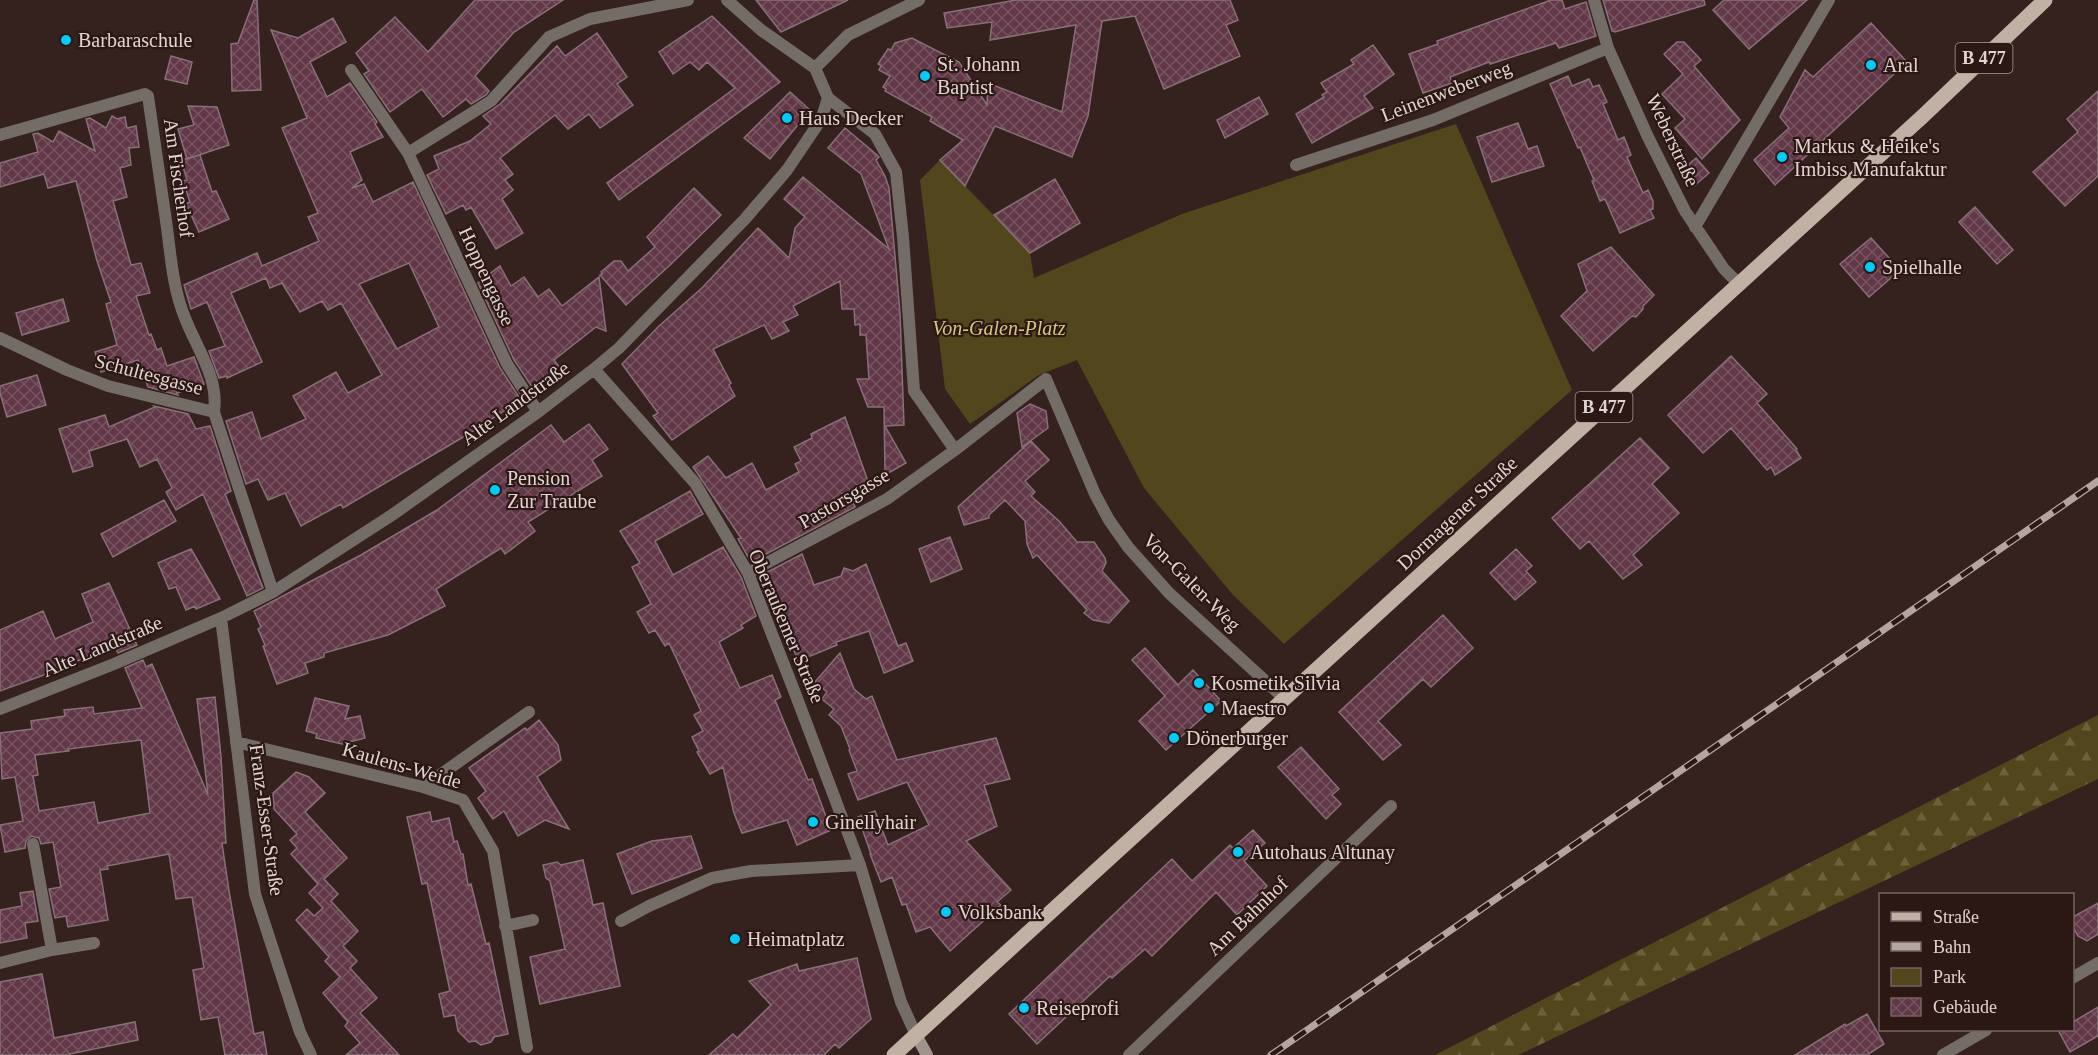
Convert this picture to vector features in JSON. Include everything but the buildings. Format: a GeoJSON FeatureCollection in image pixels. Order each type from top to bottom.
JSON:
{"type":"FeatureCollection","features":[{"type":"Feature","properties":{"kind":"main road","name":"Dormagener Straße"},"geometry":{"type":"LineString","coordinates":[[894,1055],[1931,109],[2045,0]]}},
{"type":"Feature","properties":{"kind":"main road","name":"Oberaußemer Straße"},"geometry":{"type":"LineString","coordinates":[[916,1035],[927,1055]]}},
{"type":"Feature","properties":{"kind":"street"},"geometry":{"type":"LineString","coordinates":[[408,153],[490,101],[549,37],[590,20],[688,0]]}},
{"type":"Feature","properties":{"kind":"street"},"geometry":{"type":"LineString","coordinates":[[727,0],[761,30],[815,68],[828,98],[875,134],[896,172],[914,391],[955,450]]}},
{"type":"Feature","properties":{"kind":"street"},"geometry":{"type":"LineString","coordinates":[[815,68],[848,35],[919,0]]}},
{"type":"Feature","properties":{"kind":"street","name":"Weberstraße"},"geometry":{"type":"LineString","coordinates":[[1594,0],[1608,48],[1648,137],[1685,211],[1724,269],[1739,284]]}},
{"type":"Feature","properties":{"kind":"street"},"geometry":{"type":"LineString","coordinates":[[1695,227],[1828,0]]}},
{"type":"Feature","properties":{"kind":"street","name":"Leinenweberweg"},"geometry":{"type":"LineString","coordinates":[[1296,165],[1433,120],[1608,48]]}},
{"type":"Feature","properties":{"kind":"street","name":"Hoppengasse"},"geometry":{"type":"LineString","coordinates":[[351,70],[408,153],[507,364],[538,412]]}},
{"type":"Feature","properties":{"kind":"street","name":"Am Fischerhof"},"geometry":{"type":"LineString","coordinates":[[0,135],[145,94],[148,96],[175,289],[208,370],[216,396],[214,412]]}},
{"type":"Feature","properties":{"kind":"street","name":"Alte Landstraße"},"geometry":{"type":"LineString","coordinates":[[0,710],[222,618],[273,592],[392,515],[538,412],[619,348],[746,219],[787,170],[822,117],[828,98]]}},
{"type":"Feature","properties":{"kind":"street","name":"Schultesgasse"},"geometry":{"type":"LineString","coordinates":[[0,338],[67,370],[108,386],[214,412],[273,592]]}},
{"type":"Feature","properties":{"kind":"street","name":"Oberaußemer Straße"},"geometry":{"type":"LineString","coordinates":[[594,369],[689,479],[695,483],[748,573],[860,866],[901,1002],[916,1035]]}},
{"type":"Feature","properties":{"kind":"street","name":"Von-Galen-Weg"},"geometry":{"type":"LineString","coordinates":[[1046,379],[1095,494],[1109,520],[1128,547],[1169,593],[1286,699]]}},
{"type":"Feature","properties":{"kind":"street","name":"Pastorsgasse"},"geometry":{"type":"LineString","coordinates":[[748,573],[887,499],[955,450],[1046,379]]}},
{"type":"Feature","properties":{"kind":"street","name":"Franz-Esser-Straße"},"geometry":{"type":"LineString","coordinates":[[222,618],[255,894],[300,1032],[310,1055]]}},
{"type":"Feature","properties":{"kind":"street"},"geometry":{"type":"LineString","coordinates":[[423,788],[529,712]]}},
{"type":"Feature","properties":{"kind":"street","name":"Kaulens-Weide"},"geometry":{"type":"LineString","coordinates":[[236,742],[463,800],[493,851],[527,1047]]}},
{"type":"Feature","properties":{"kind":"street","name":"Am Bahnhof"},"geometry":{"type":"LineString","coordinates":[[1129,1055],[1391,806]]}},
{"type":"Feature","properties":{"kind":"street"},"geometry":{"type":"LineString","coordinates":[[33,844],[52,950]]}},
{"type":"Feature","properties":{"kind":"street"},"geometry":{"type":"LineString","coordinates":[[621,921],[711,878],[751,871],[860,866]]}},
{"type":"Feature","properties":{"kind":"street"},"geometry":{"type":"LineString","coordinates":[[505,926],[533,920]]}},
{"type":"Feature","properties":{"kind":"street"},"geometry":{"type":"LineString","coordinates":[[0,963],[52,950],[94,943]]}},
{"type":"Feature","properties":{"kind":"street"},"geometry":{"type":"LineString","coordinates":[[2074,977],[2098,963]]}},
{"type":"Feature","properties":{"kind":"street"},"geometry":{"type":"LineString","coordinates":[[1943,1055],[1983,1031]]}},
{"type":"Feature","properties":{"kind":"green space","name":"Von-Galen-Platz"},"geometry":{"type":"Polygon","coordinates":[[[1456,124],[1572,390],[1284,644],[1233,595],[1144,488],[1077,360],[1039,375],[970,424],[945,389],[920,180],[940,160],[1030,253],[1034,278],[1182,214],[1456,124]]]}},
{"type":"Feature","properties":{"kind":"green space"},"geometry":{"type":"Polygon","coordinates":[[[2098,715],[2098,779],[1518,1055],[1435,1055],[2098,715]]]}},
{"type":"Feature","properties":{"kind":"railway"},"geometry":{"type":"LineString","coordinates":[[1271,1055],[2098,481]]}},
{"type":"Feature","properties":{"kind":"place","name":"Barbaraschule"},"geometry":{"type":"Point","coordinates":[66,40]}},
{"type":"Feature","properties":{"kind":"place","name":"Aral"},"geometry":{"type":"Point","coordinates":[1871,65]}},
{"type":"Feature","properties":{"kind":"place","name":"St. Johann Baptist"},"geometry":{"type":"Point","coordinates":[925,76]}},
{"type":"Feature","properties":{"kind":"place","name":"Haus Decker"},"geometry":{"type":"Point","coordinates":[787,118]}},
{"type":"Feature","properties":{"kind":"place","name":"Markus & Heike's Imbiss Manufaktur"},"geometry":{"type":"Point","coordinates":[1782,157]}},
{"type":"Feature","properties":{"kind":"place","name":"Spielhalle"},"geometry":{"type":"Point","coordinates":[1870,267]}},
{"type":"Feature","properties":{"kind":"place","name":"Pension Zur Traube"},"geometry":{"type":"Point","coordinates":[495,490]}},
{"type":"Feature","properties":{"kind":"place","name":"Kosmetik Silvia"},"geometry":{"type":"Point","coordinates":[1199,683]}},
{"type":"Feature","properties":{"kind":"place","name":"Maestro"},"geometry":{"type":"Point","coordinates":[1209,708]}},
{"type":"Feature","properties":{"kind":"place","name":"Dönerburger"},"geometry":{"type":"Point","coordinates":[1174,738]}},
{"type":"Feature","properties":{"kind":"place","name":"Ginellyhair"},"geometry":{"type":"Point","coordinates":[813,822]}},
{"type":"Feature","properties":{"kind":"place","name":"Autohaus Altunay"},"geometry":{"type":"Point","coordinates":[1238,852]}},
{"type":"Feature","properties":{"kind":"place","name":"Volksbank"},"geometry":{"type":"Point","coordinates":[946,912]}},
{"type":"Feature","properties":{"kind":"place","name":"Heimatplatz"},"geometry":{"type":"Point","coordinates":[735,939]}},
{"type":"Feature","properties":{"kind":"place","name":"Reiseprofi"},"geometry":{"type":"Point","coordinates":[1024,1008]}}]}
